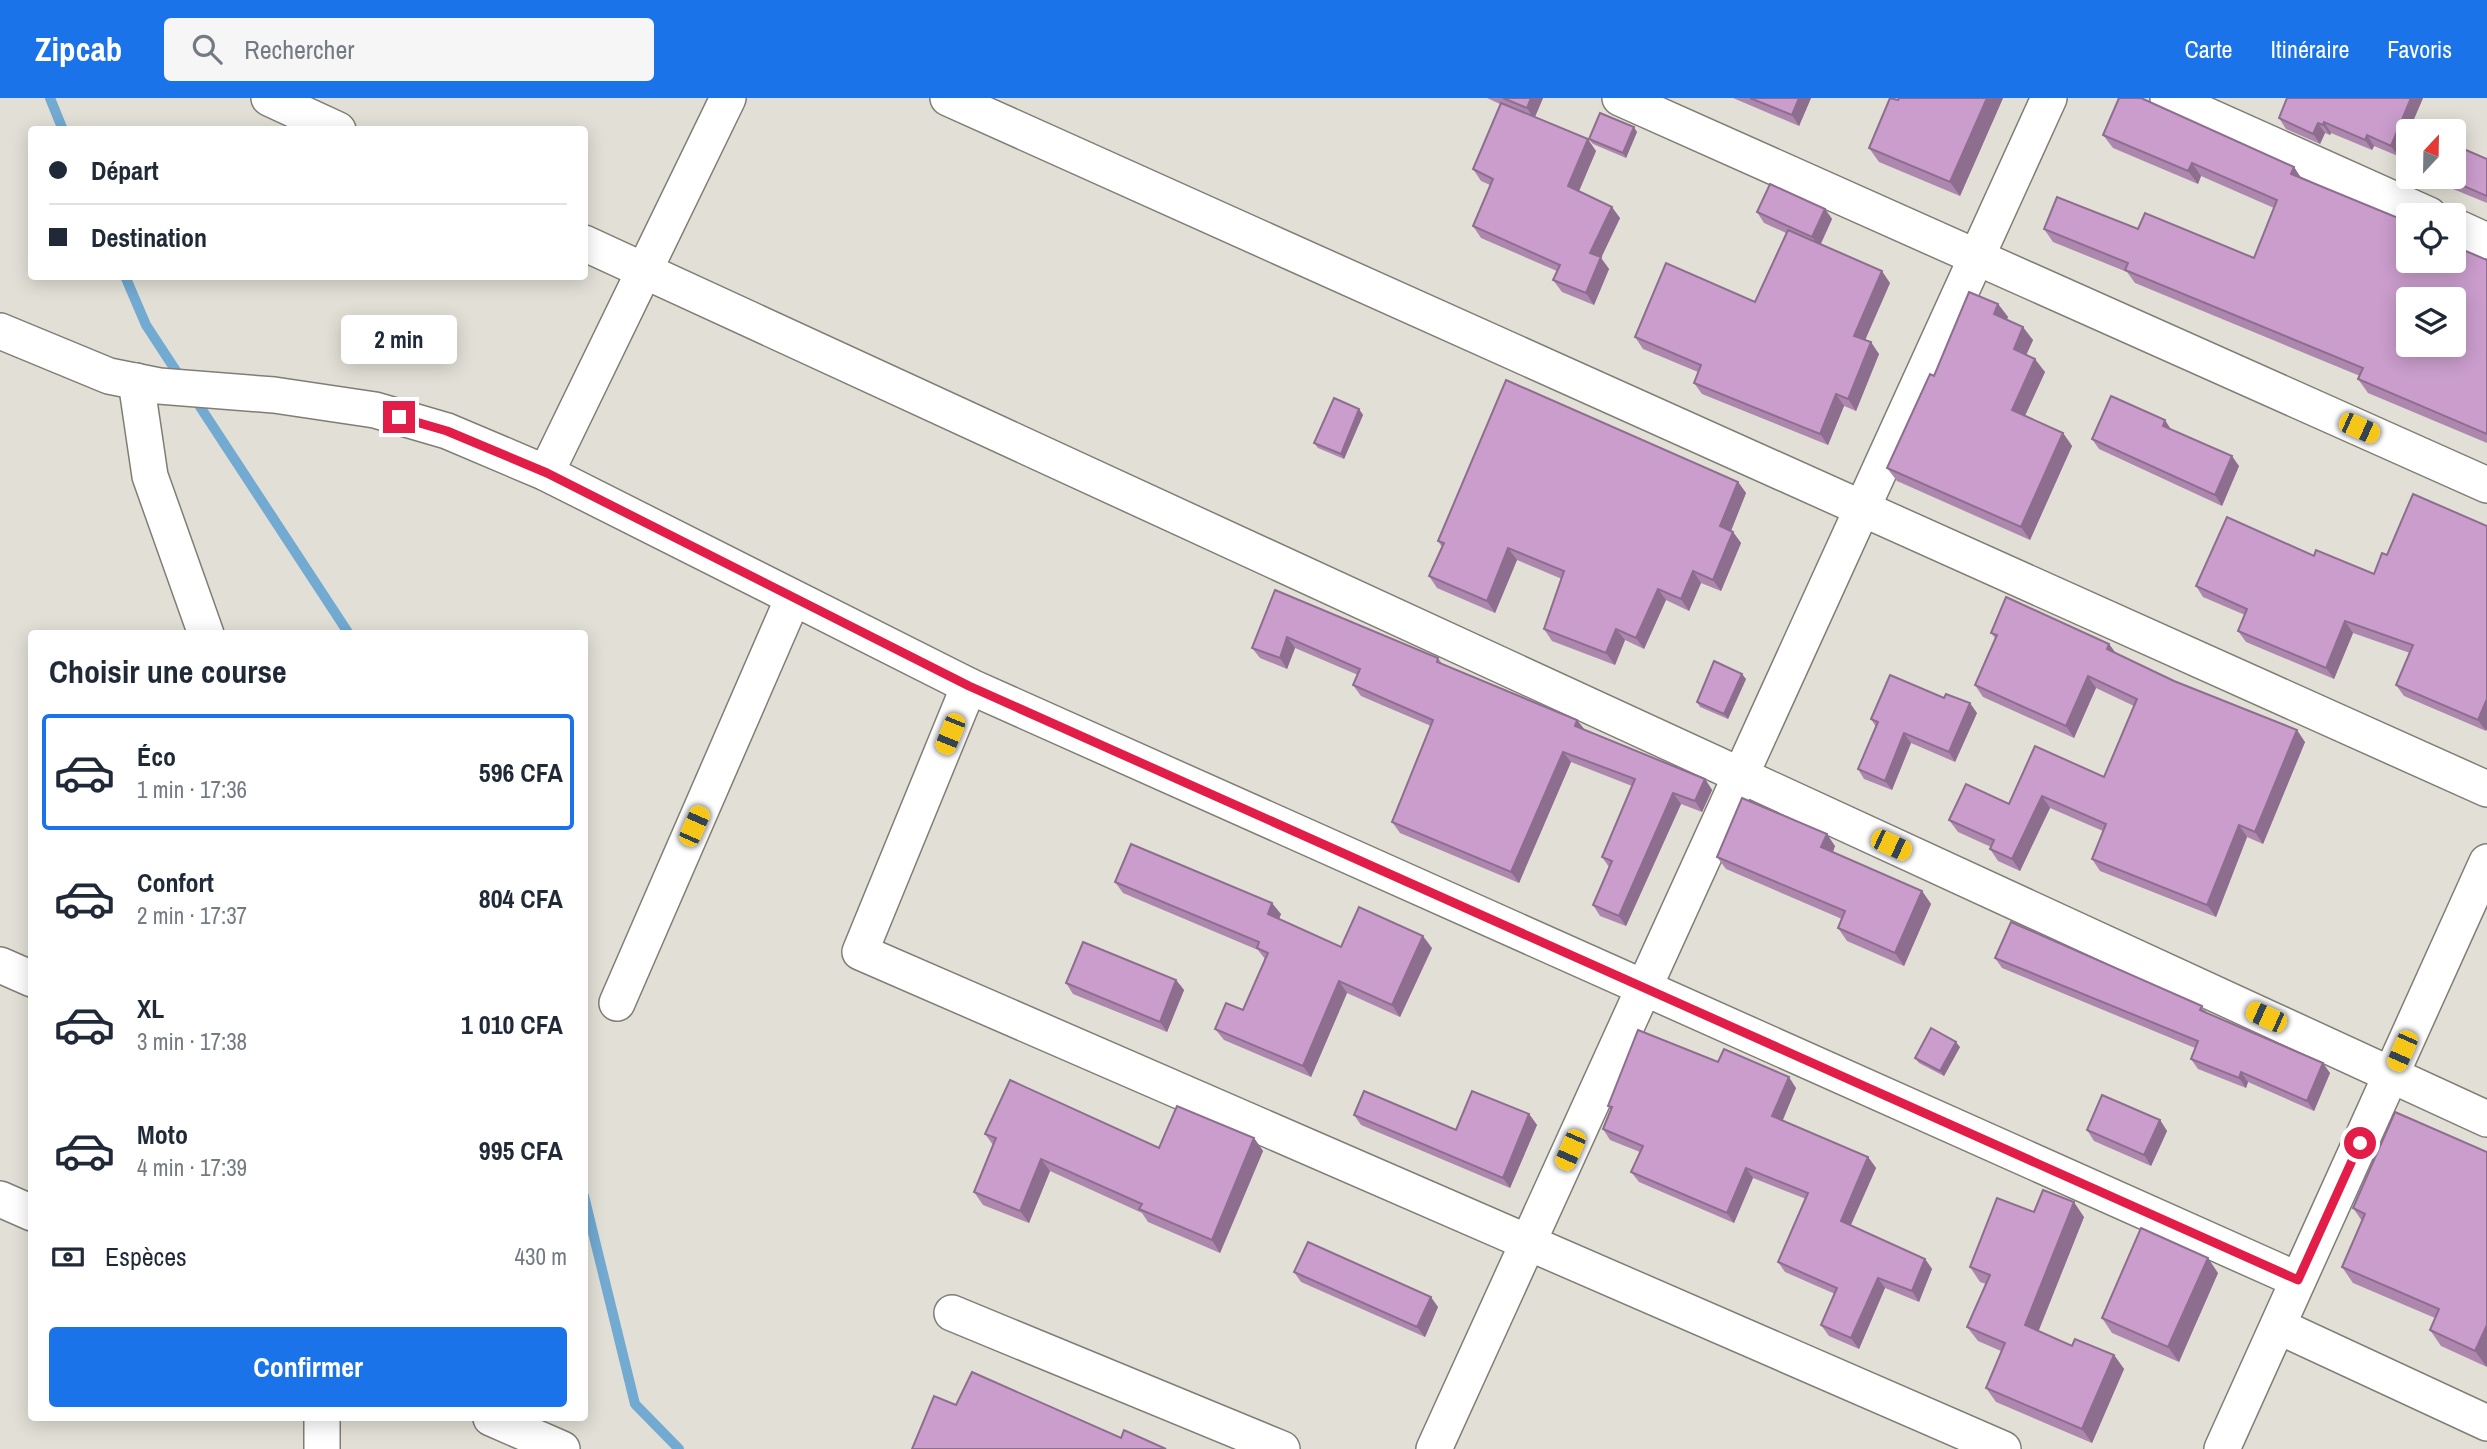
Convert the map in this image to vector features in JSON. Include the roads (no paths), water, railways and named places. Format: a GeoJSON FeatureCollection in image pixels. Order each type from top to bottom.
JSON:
{"type":"FeatureCollection","features":[{"type":"Feature","properties":{"kind":"street"},"geometry":{"type":"LineString","coordinates":[[269,98],[329,126]]}},
{"type":"Feature","properties":{"kind":"street"},"geometry":{"type":"LineString","coordinates":[[547,473],[728,98]]}},
{"type":"Feature","properties":{"kind":"street"},"geometry":{"type":"LineString","coordinates":[[948,98],[2487,789]]}},
{"type":"Feature","properties":{"kind":"street"},"geometry":{"type":"LineString","coordinates":[[1622,98],[2487,485]]}},
{"type":"Feature","properties":{"kind":"street"},"geometry":{"type":"LineString","coordinates":[[1434,1449],[2049,98]]}},
{"type":"Feature","properties":{"kind":"street"},"geometry":{"type":"LineString","coordinates":[[2168,98],[2402,203]]}},
{"type":"Feature","properties":{"kind":"street"},"geometry":{"type":"LineString","coordinates":[[2466,231],[2487,241]]}},
{"type":"Feature","properties":{"kind":"street"},"geometry":{"type":"LineString","coordinates":[[588,245],[2487,1119]]}},
{"type":"Feature","properties":{"kind":"street"},"geometry":{"type":"LineString","coordinates":[[0,331],[109,376],[147,384],[274,395],[375,410],[447,431],[547,473],[969,686],[2298,1280]]}},
{"type":"Feature","properties":{"kind":"street"},"geometry":{"type":"LineString","coordinates":[[147,384],[150,477],[205,630]]}},
{"type":"Feature","properties":{"kind":"street"},"geometry":{"type":"LineString","coordinates":[[617,1003],[793,598]]}},
{"type":"Feature","properties":{"kind":"street"},"geometry":{"type":"LineString","coordinates":[[969,686],[860,952],[2003,1449]]}},
{"type":"Feature","properties":{"kind":"street"},"geometry":{"type":"LineString","coordinates":[[2222,1449],[2487,862]]}},
{"type":"Feature","properties":{"kind":"street"},"geometry":{"type":"LineString","coordinates":[[0,965],[28,977]]}},
{"type":"Feature","properties":{"kind":"street"},"geometry":{"type":"LineString","coordinates":[[0,1199],[28,1211]]}},
{"type":"Feature","properties":{"kind":"street"},"geometry":{"type":"LineString","coordinates":[[953,1313],[1282,1449]]}},
{"type":"Feature","properties":{"kind":"street"},"geometry":{"type":"LineString","coordinates":[[2278,1326],[2487,1423]]}},
{"type":"Feature","properties":{"kind":"street"},"geometry":{"type":"LineString","coordinates":[[322,1421],[323,1449]]}},
{"type":"Feature","properties":{"kind":"street"},"geometry":{"type":"LineString","coordinates":[[498,1421],[562,1449]]}},
{"type":"Feature","properties":{"kind":"waterway"},"geometry":{"type":"LineString","coordinates":[[50,98],[61,126]]}},
{"type":"Feature","properties":{"kind":"waterway"},"geometry":{"type":"LineString","coordinates":[[127,280],[146,325],[182,380]]}},
{"type":"Feature","properties":{"kind":"waterway"},"geometry":{"type":"LineString","coordinates":[[193,396],[346,630]]}},
{"type":"Feature","properties":{"kind":"waterway"},"geometry":{"type":"LineString","coordinates":[[588,1212],[635,1404],[679,1449]]}}]}
